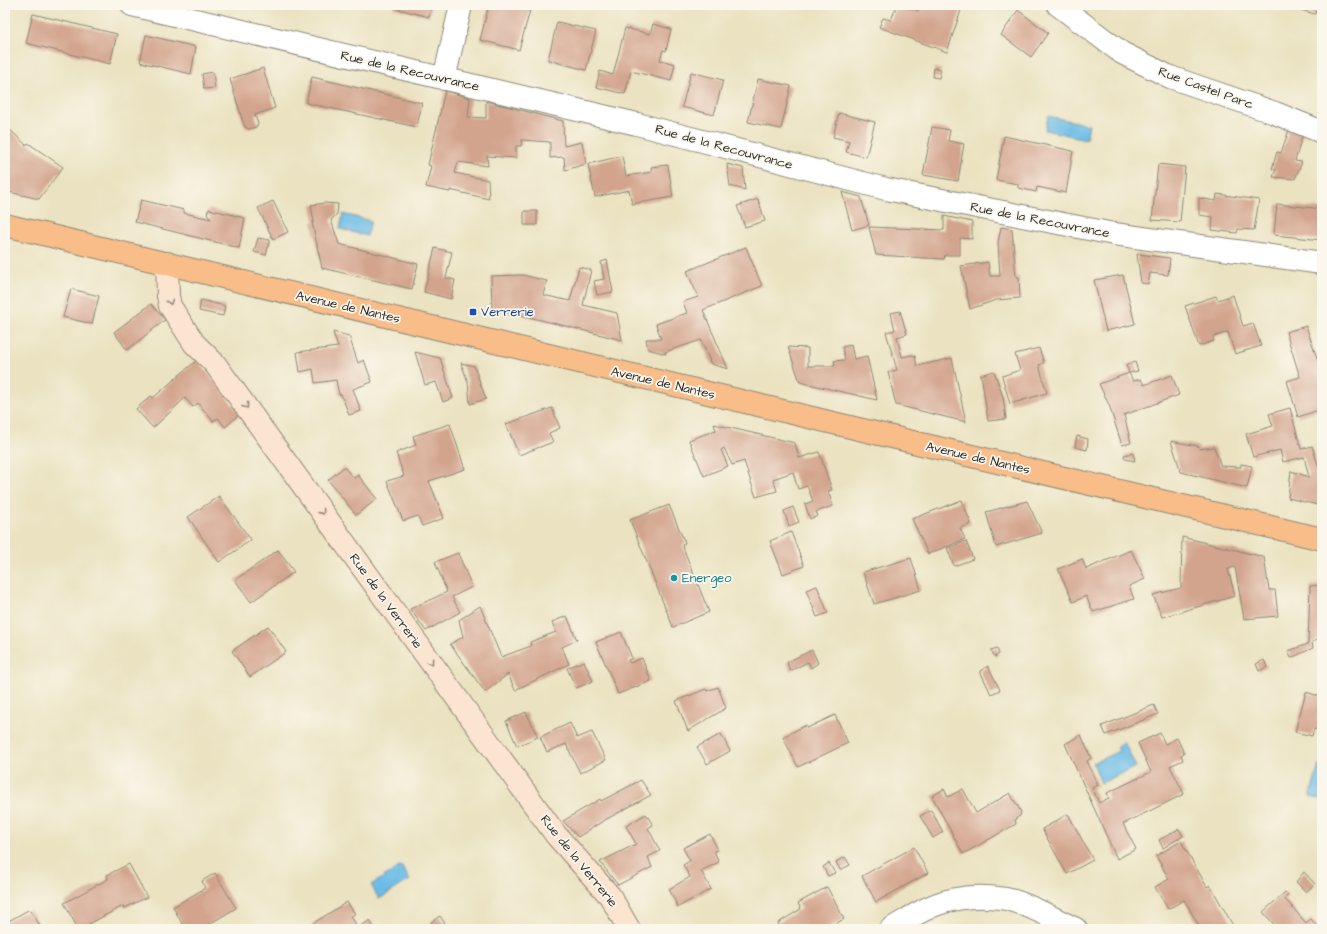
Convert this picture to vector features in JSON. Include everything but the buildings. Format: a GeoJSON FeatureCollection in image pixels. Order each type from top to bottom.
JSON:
{"type":"FeatureCollection","features":[{"type":"Feature","properties":{"kind":"main road","name":"Avenue de Nantes"},"geometry":{"type":"LineString","coordinates":[[5,225],[1322,539]]}},
{"type":"Feature","properties":{"kind":"street"},"geometry":{"type":"LineString","coordinates":[[444,79],[461,5]]}},
{"type":"Feature","properties":{"kind":"street","name":"Rue Castel Parc"},"geometry":{"type":"LineString","coordinates":[[1058,5],[1122,53],[1170,77],[1275,113],[1322,132]]}},
{"type":"Feature","properties":{"kind":"street","name":"Rue de la Recouvrance"},"geometry":{"type":"LineString","coordinates":[[144,6],[637,124],[886,189],[1114,234],[1322,263]]}},
{"type":"Feature","properties":{"kind":"street","name":"Rue de la Verrerie"},"geometry":{"type":"LineString","coordinates":[[167,263],[168,296],[170,306],[194,343],[215,364],[556,835],[610,896],[629,929]]}},
{"type":"Feature","properties":{"kind":"street"},"geometry":{"type":"LineString","coordinates":[[891,929],[929,908],[947,901],[977,897],[1006,899],[1076,929]]}},
{"type":"Feature","properties":{"kind":"water"},"geometry":{"type":"Polygon","coordinates":[[[1048,116],[1089,125],[1086,139],[1045,130],[1048,116]]]}},
{"type":"Feature","properties":{"kind":"water"},"geometry":{"type":"Polygon","coordinates":[[[343,214],[371,221],[367,236],[340,229],[343,214]]]}},
{"type":"Feature","properties":{"kind":"water"},"geometry":{"type":"Polygon","coordinates":[[[1124,742],[1136,767],[1101,783],[1093,763],[1119,751],[1117,746],[1124,742]]]}},
{"type":"Feature","properties":{"kind":"water"},"geometry":{"type":"Polygon","coordinates":[[[1319,765],[1322,766],[1322,800],[1310,797],[1319,765]]]}},
{"type":"Feature","properties":{"kind":"water"},"geometry":{"type":"Polygon","coordinates":[[[401,866],[410,880],[379,899],[371,885],[401,866]]]}},
{"type":"Feature","properties":{"kind":"place","name":"Verrerie"},"geometry":{"type":"Point","coordinates":[473,312]}},
{"type":"Feature","properties":{"kind":"place","name":"Energeo"},"geometry":{"type":"Point","coordinates":[674,578]}}]}
